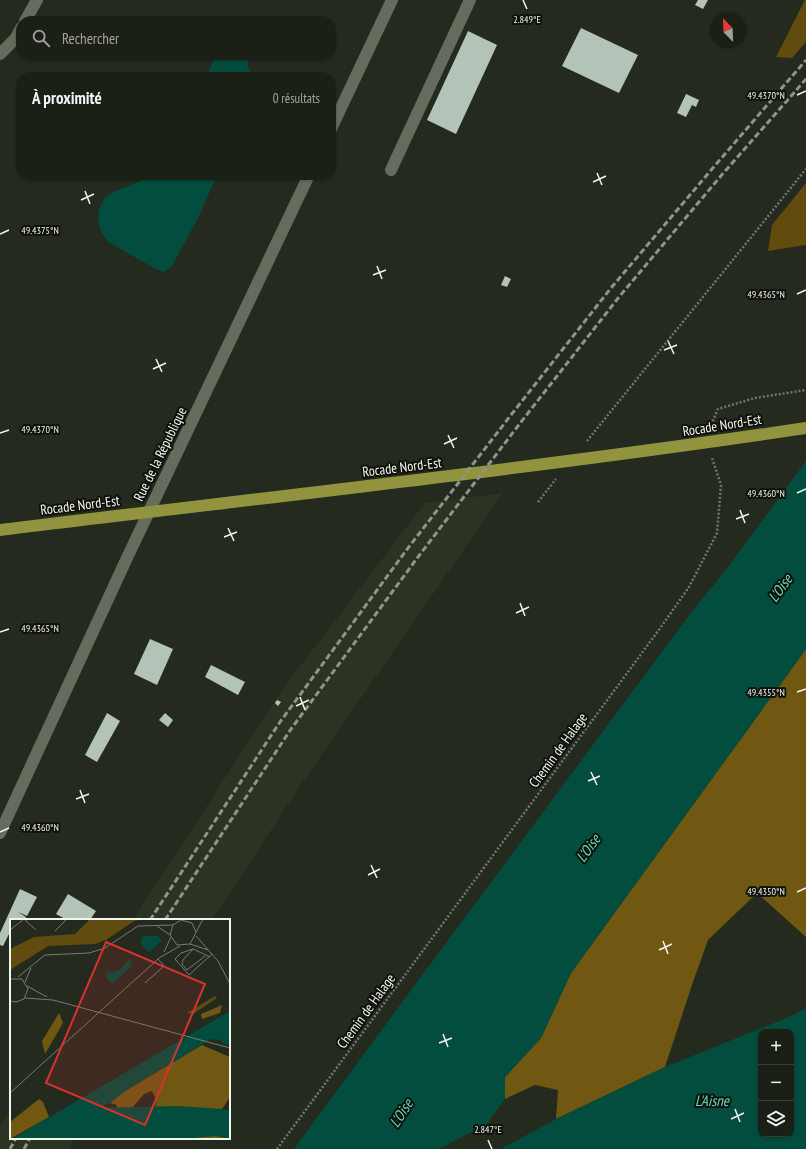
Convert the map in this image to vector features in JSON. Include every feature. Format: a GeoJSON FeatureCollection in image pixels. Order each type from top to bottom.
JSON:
{"type":"FeatureCollection","features":[{"type":"Feature","properties":{"kind":"main road"},"geometry":{"type":"LineString","coordinates":[[28,16],[37,0]]}},
{"type":"Feature","properties":{"kind":"main road"},"geometry":{"type":"LineString","coordinates":[[336,118],[392,0]]}},
{"type":"Feature","properties":{"kind":"main road"},"geometry":{"type":"LineString","coordinates":[[391,170],[470,0]]}},
{"type":"Feature","properties":{"kind":"main road"},"geometry":{"type":"LineString","coordinates":[[0,54],[16,36]]}},
{"type":"Feature","properties":{"kind":"main road","name":"Rue de la République"},"geometry":{"type":"LineString","coordinates":[[0,833],[126,560],[307,180]]}},
{"type":"Feature","properties":{"kind":"main road","name":"Rocade Nord-Est"},"geometry":{"type":"LineString","coordinates":[[0,530],[660,449],[806,428]]}},
{"type":"Feature","properties":{"kind":"path"},"geometry":{"type":"LineString","coordinates":[[583,446],[806,169]]}},
{"type":"Feature","properties":{"kind":"path"},"geometry":{"type":"LineString","coordinates":[[709,430],[718,409],[755,398],[806,390]]}},
{"type":"Feature","properties":{"kind":"path","name":"Chemin de Halage"},"geometry":{"type":"LineString","coordinates":[[277,1149],[652,640],[689,587],[717,533],[721,485],[712,457]]}},
{"type":"Feature","properties":{"kind":"path"},"geometry":{"type":"LineString","coordinates":[[538,502],[558,477]]}},
{"type":"Feature","properties":{"kind":"shaded area"},"geometry":{"type":"Polygon","coordinates":[[[805,0],[806,42],[792,58],[776,57],[805,0]]]}},
{"type":"Feature","properties":{"kind":"shaded area"},"geometry":{"type":"Polygon","coordinates":[[[806,183],[806,245],[768,251],[772,225],[806,183]]]}},
{"type":"Feature","properties":{"kind":"shaded area"},"geometry":{"type":"Polygon","coordinates":[[[503,493],[298,789],[213,919],[134,919],[282,690],[425,503],[503,493]]]}},
{"type":"Feature","properties":{"kind":"shaded area"},"geometry":{"type":"Polygon","coordinates":[[[806,649],[806,937],[757,893],[708,940],[665,1067],[556,1119],[558,1090],[535,1085],[505,1099],[505,1077],[541,1038],[571,973],[806,649]]]}},
{"type":"Feature","properties":{"kind":"shaded area"},"geometry":{"type":"Polygon","coordinates":[[[10,1110],[10,1139],[74,1139],[69,1149],[0,1149],[0,1125],[10,1110]]]}},
{"type":"Feature","properties":{"kind":"water"},"geometry":{"type":"Polygon","coordinates":[[[214,60],[247,60],[251,72],[208,72],[214,60]]]}},
{"type":"Feature","properties":{"kind":"water"},"geometry":{"type":"Polygon","coordinates":[[[143,180],[215,180],[198,218],[172,266],[163,272],[108,242],[101,232],[98,222],[99,209],[105,197],[115,191],[143,180]]]}},
{"type":"Feature","properties":{"kind":"water","name":"L'Oise"},"geometry":{"type":"Polygon","coordinates":[[[806,461],[806,649],[571,973],[541,1038],[505,1077],[505,1099],[487,1124],[439,1149],[294,1149],[690,614],[728,567],[806,461]]]}},
{"type":"Feature","properties":{"kind":"water","name":"L'Aisne"},"geometry":{"type":"Polygon","coordinates":[[[806,1008],[806,1149],[501,1149],[556,1119],[665,1067],[758,1030],[758,1137],[794,1137],[794,1029],[759,1029],[789,1017],[806,1008]]]}},
{"type":"Feature","properties":{"kind":"building"},"geometry":{"type":"Polygon","coordinates":[[[698,0],[708,0],[703,9],[695,5],[698,0]]]}},
{"type":"Feature","properties":{"kind":"building"},"geometry":{"type":"Polygon","coordinates":[[[581,28],[638,55],[619,93],[562,66],[581,28]]]}},
{"type":"Feature","properties":{"kind":"building"},"geometry":{"type":"Polygon","coordinates":[[[468,31],[497,45],[456,134],[427,120],[468,31]]]}},
{"type":"Feature","properties":{"kind":"building"},"geometry":{"type":"Polygon","coordinates":[[[686,94],[699,100],[696,107],[692,105],[686,117],[677,113],[686,94]]]}},
{"type":"Feature","properties":{"kind":"building"},"geometry":{"type":"Polygon","coordinates":[[[505,276],[511,279],[507,287],[501,285],[505,276]]]}},
{"type":"Feature","properties":{"kind":"building"},"geometry":{"type":"Polygon","coordinates":[[[150,639],[173,649],[157,685],[134,674],[150,639]]]}},
{"type":"Feature","properties":{"kind":"building"},"geometry":{"type":"Polygon","coordinates":[[[211,665],[245,682],[238,695],[205,677],[211,665]]]}},
{"type":"Feature","properties":{"kind":"building"},"geometry":{"type":"Polygon","coordinates":[[[277,700],[281,702],[278,706],[275,703],[277,700]]]}},
{"type":"Feature","properties":{"kind":"building"},"geometry":{"type":"Polygon","coordinates":[[[107,713],[120,721],[97,762],[85,755],[107,713]]]}},
{"type":"Feature","properties":{"kind":"building"},"geometry":{"type":"Polygon","coordinates":[[[165,713],[173,720],[168,727],[159,720],[165,713]]]}},
{"type":"Feature","properties":{"kind":"building"},"geometry":{"type":"Polygon","coordinates":[[[20,889],[37,897],[27,916],[18,912],[26,917],[25,919],[10,919],[10,932],[3,946],[0,945],[0,933],[20,889]]]}},
{"type":"Feature","properties":{"kind":"building"},"geometry":{"type":"Polygon","coordinates":[[[68,894],[96,911],[91,919],[65,919],[56,914],[68,894]]]}},
{"type":"Feature","properties":{"kind":"railway"},"geometry":{"type":"LineString","coordinates":[[151,919],[280,722],[408,548],[611,288],[806,60]]}},
{"type":"Feature","properties":{"kind":"railway"},"geometry":{"type":"LineString","coordinates":[[166,919],[291,729],[418,557],[619,297],[720,177],[806,79]]}},
{"type":"Feature","properties":{"kind":"railway"},"geometry":{"type":"LineString","coordinates":[[10,1149],[15,1139]]}},
{"type":"Feature","properties":{"kind":"railway"},"geometry":{"type":"LineString","coordinates":[[24,1149],[29,1139]]}}]}
